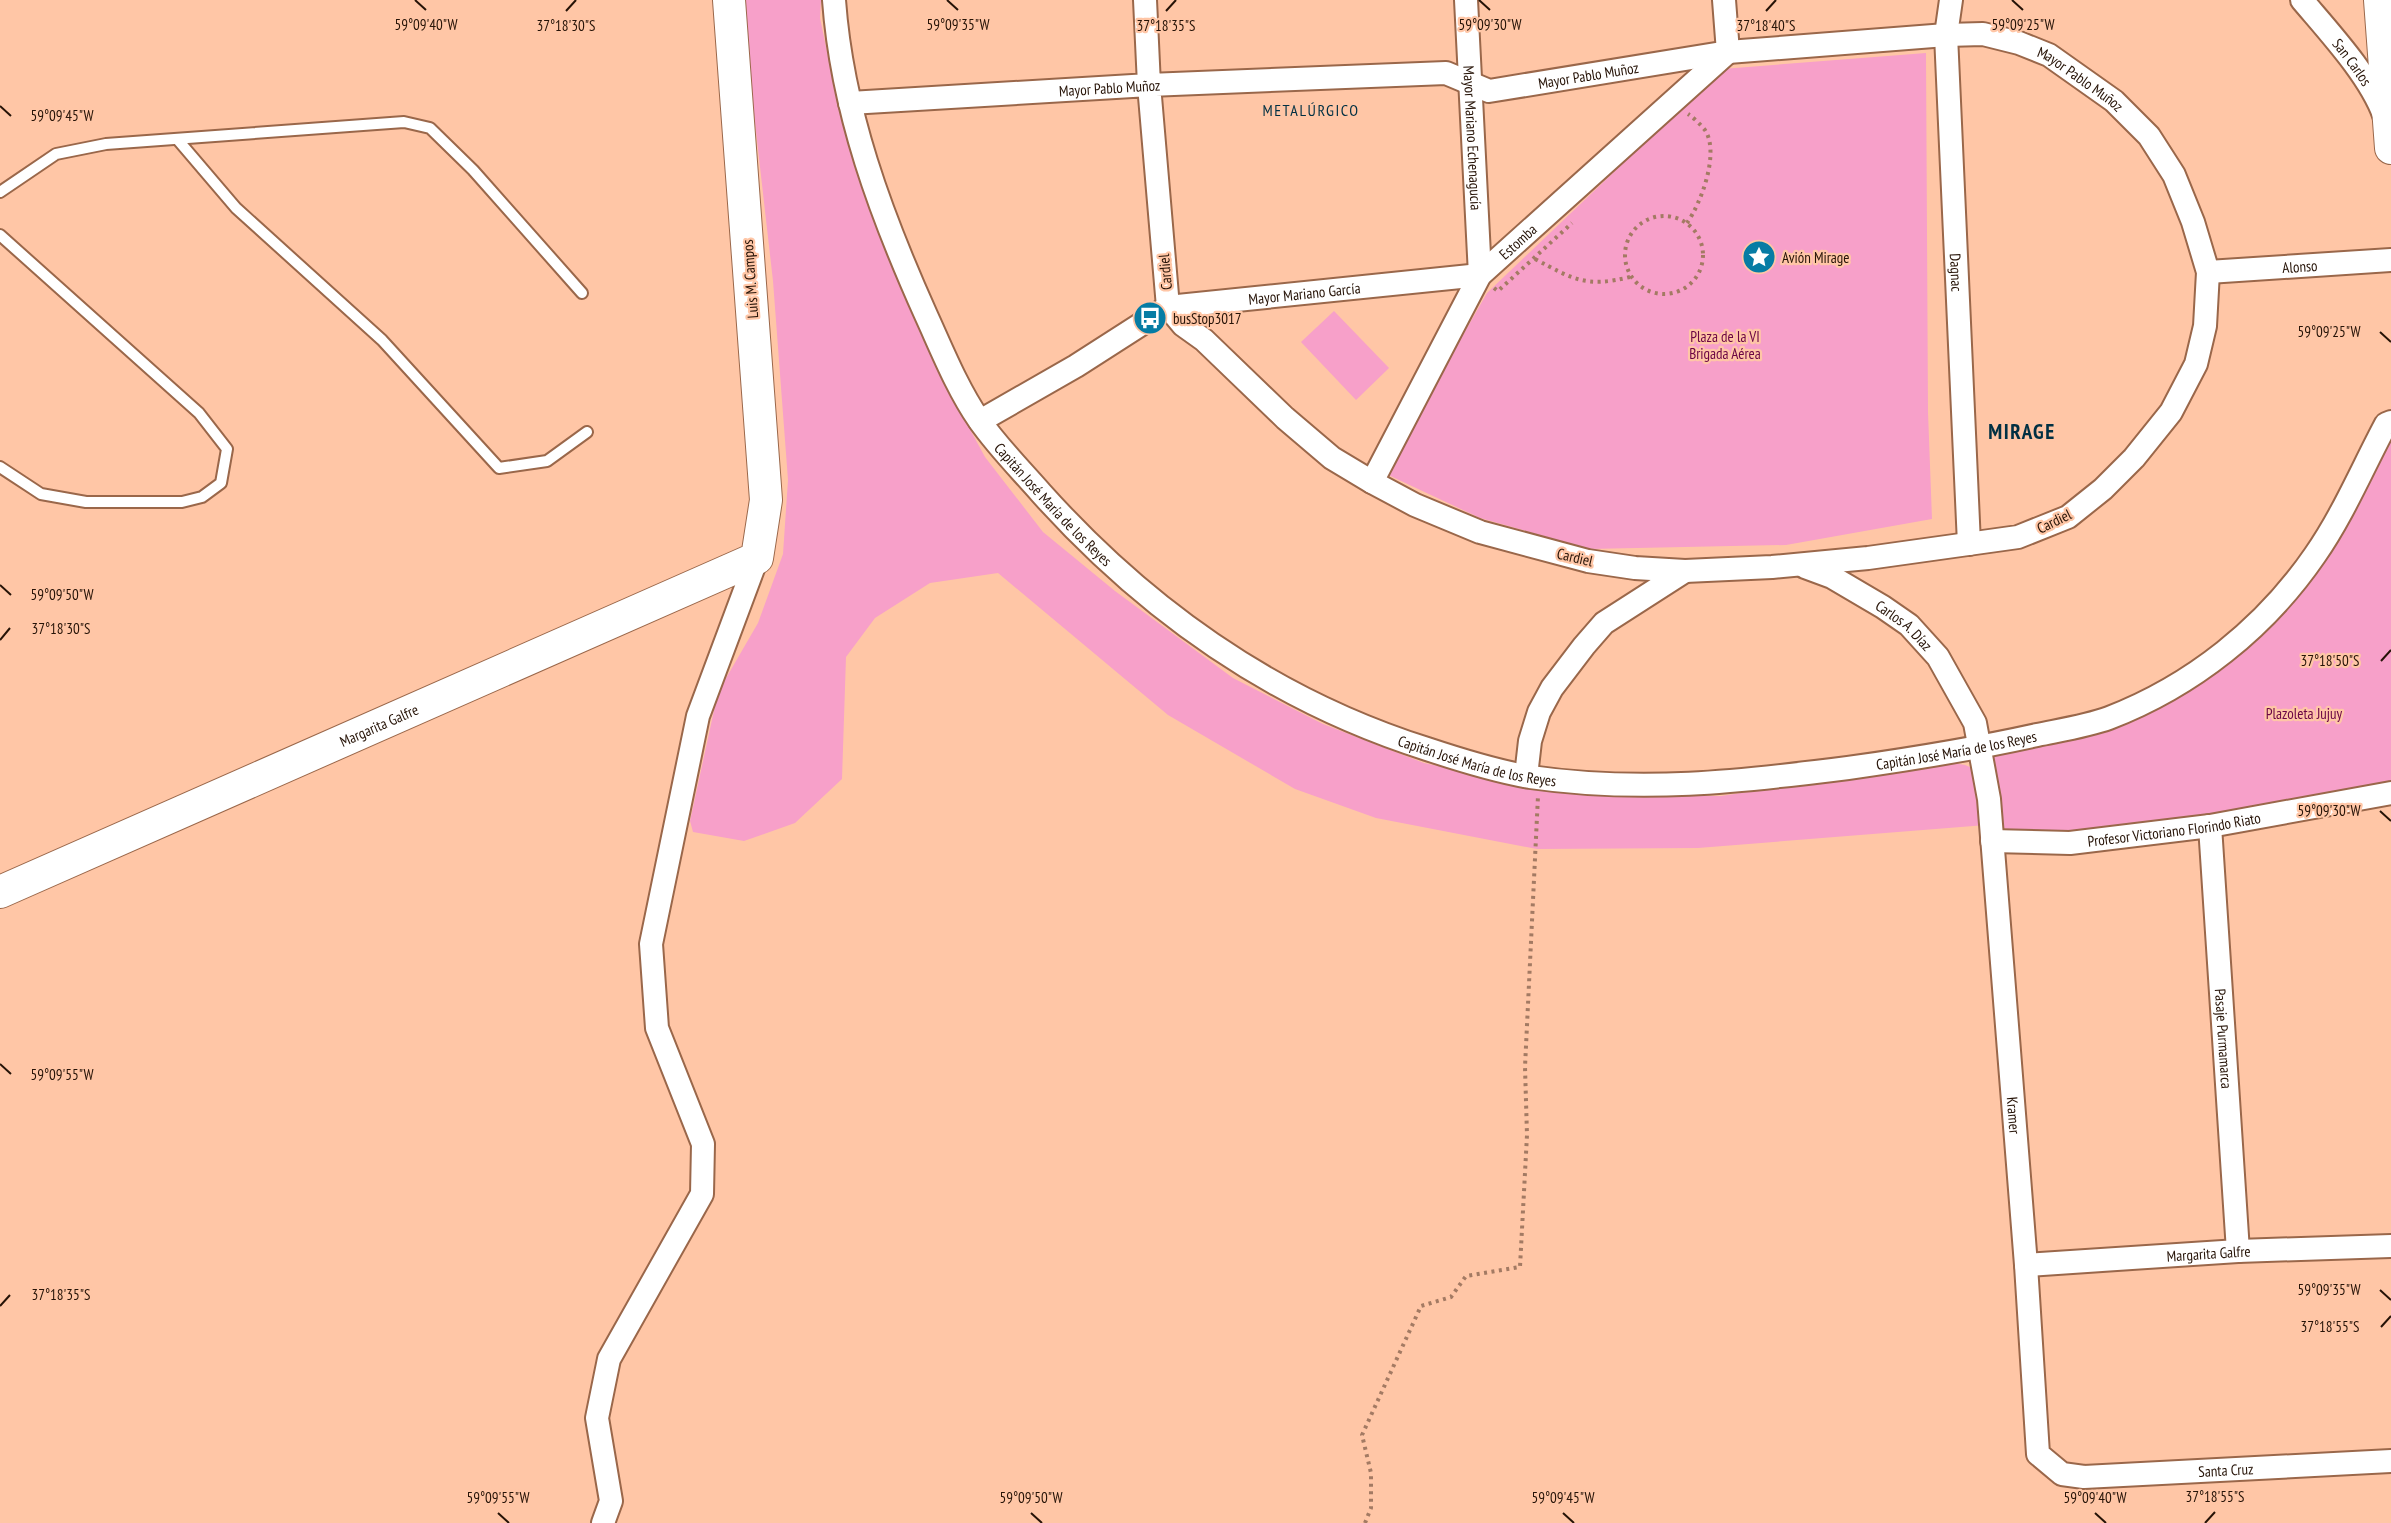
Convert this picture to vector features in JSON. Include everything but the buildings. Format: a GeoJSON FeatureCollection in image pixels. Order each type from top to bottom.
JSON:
{"type":"FeatureCollection","features":[{"type":"Feature","properties":{"kind":"street","name":"Luis M. Campos"},"geometry":{"type":"LineString","coordinates":[[729,0],[766,500],[757,558]]}},
{"type":"Feature","properties":{"kind":"street","name":"Capitán José María de los Reyes"},"geometry":{"type":"LineString","coordinates":[[834,0],[837,43],[850,103],[874,190],[900,257],[956,380],[980,421],[1082,538],[1163,609],[1246,666],[1294,694],[1346,719],[1401,741],[1460,760],[1533,777],[1630,786],[1715,784],[1894,762],[1980,747],[2105,720],[2186,680],[2260,623],[2288,592],[2318,552],[2386,424],[2391,422]]}},
{"type":"Feature","properties":{"kind":"street","name":"Cardiel"},"geometry":{"type":"LineString","coordinates":[[1145,0],[1149,86],[1168,307],[1183,325],[1204,340],[1332,458],[1416,505],[1480,532],[1531,547],[1588,561],[1635,568],[1685,571],[1772,567],[1868,558],[2018,537],[2067,517],[2103,489],[2134,458],[2171,412],[2196,364],[2205,326],[2208,272]]}},
{"type":"Feature","properties":{"kind":"street","name":"Mayor Mariano Echenagucía"},"geometry":{"type":"LineString","coordinates":[[1466,0],[1480,275]]}},
{"type":"Feature","properties":{"kind":"street"},"geometry":{"type":"LineString","coordinates":[[1724,0],[1728,52]]}},
{"type":"Feature","properties":{"kind":"street","name":"Dagnac"},"geometry":{"type":"LineString","coordinates":[[1950,0],[1946,35],[1969,544]]}},
{"type":"Feature","properties":{"kind":"street","name":"San Carlos"},"geometry":{"type":"LineString","coordinates":[[2302,0],[2379,100],[2391,139]]}},
{"type":"Feature","properties":{"kind":"street"},"geometry":{"type":"LineString","coordinates":[[2380,0],[2391,139]]}},
{"type":"Feature","properties":{"kind":"street","name":"Mayor Pablo Muñoz"},"geometry":{"type":"LineString","coordinates":[[850,103],[1149,86],[1446,73],[1489,91],[1728,52],[1983,34],[2019,43],[2049,55],[2114,101],[2149,136],[2174,175],[2193,222],[2208,272]]}},
{"type":"Feature","properties":{"kind":"street","name":"Estomba"},"geometry":{"type":"LineString","coordinates":[[1372,482],[1480,275],[1728,52]]}},
{"type":"Feature","properties":{"kind":"street","name":"Alonso"},"geometry":{"type":"LineString","coordinates":[[2208,272],[2391,260]]}},
{"type":"Feature","properties":{"kind":"street","name":"Mayor Mariano García"},"geometry":{"type":"LineString","coordinates":[[980,421],[1076,366],[1168,307],[1480,275]]}},
{"type":"Feature","properties":{"kind":"street","name":"Margarita Galfre"},"geometry":{"type":"LineString","coordinates":[[0,892],[757,558]]}},
{"type":"Feature","properties":{"kind":"street"},"geometry":{"type":"LineString","coordinates":[[603,1523],[610,1501],[597,1418],[609,1359],[702,1194],[704,1144],[657,1028],[651,944],[698,716],[757,558]]}},
{"type":"Feature","properties":{"kind":"street","name":"Carlos A. Díaz"},"geometry":{"type":"LineString","coordinates":[[1772,567],[1808,567],[1832,577],[1909,625],[1938,657],[1957,689],[1976,723],[1980,747]]}},
{"type":"Feature","properties":{"kind":"street"},"geometry":{"type":"LineString","coordinates":[[1533,777],[1530,741],[1539,712],[1552,688],[1604,623],[1685,571]]}},
{"type":"Feature","properties":{"kind":"street","name":"Kramer"},"geometry":{"type":"LineString","coordinates":[[1980,747],[1989,799],[2026,1265],[2038,1454],[2062,1474]]}},
{"type":"Feature","properties":{"kind":"street","name":"Profesor Victoriano Florindo Riato"},"geometry":{"type":"LineString","coordinates":[[1992,841],[2070,843],[2210,826],[2391,793]]}},
{"type":"Feature","properties":{"kind":"street","name":"Pasaje Purmamarca"},"geometry":{"type":"LineString","coordinates":[[2210,826],[2238,1251]]}},
{"type":"Feature","properties":{"kind":"street","name":"Margarita Galfre"},"geometry":{"type":"LineString","coordinates":[[2026,1265],[2238,1251],[2391,1246]]}},
{"type":"Feature","properties":{"kind":"street","name":"Santa Cruz"},"geometry":{"type":"LineString","coordinates":[[2062,1474],[2084,1477],[2391,1461]]}},
{"type":"Feature","properties":{"kind":"lane"},"geometry":{"type":"LineString","coordinates":[[0,192],[56,154],[106,144],[404,122],[430,128],[472,170],[582,293]]}},
{"type":"Feature","properties":{"kind":"lane"},"geometry":{"type":"LineString","coordinates":[[178,140],[236,208],[382,340],[500,468],[547,461],[587,432]]}},
{"type":"Feature","properties":{"kind":"lane"},"geometry":{"type":"LineString","coordinates":[[0,235],[199,413],[227,449],[221,483],[202,497],[182,502],[86,502],[41,494],[0,467]]}},
{"type":"Feature","properties":{"kind":"path"},"geometry":{"type":"LineString","coordinates":[[1686,112],[1706,131],[1710,144],[1704,189],[1697,209],[1687,223]]}},
{"type":"Feature","properties":{"kind":"path"},"geometry":{"type":"LineString","coordinates":[[1662,215],[1679,218],[1687,223],[1694,228],[1702,244],[1703,261],[1697,277],[1684,289],[1670,294],[1654,294],[1640,288],[1630,278],[1625,265],[1626,241],[1632,231],[1646,220],[1662,215]]}},
{"type":"Feature","properties":{"kind":"path"},"geometry":{"type":"LineString","coordinates":[[1535,259],[1575,280],[1603,283],[1630,278]]}},
{"type":"Feature","properties":{"kind":"path"},"geometry":{"type":"LineString","coordinates":[[1365,1523],[1371,1508],[1371,1473],[1362,1435],[1421,1306],[1451,1297],[1466,1276],[1520,1267],[1527,1135],[1525,1067],[1533,777]]}},
{"type":"Feature","properties":{"kind":"green space"},"geometry":{"type":"Polygon","coordinates":[[[741,0],[821,0],[820,18],[833,80],[854,158],[893,270],[934,363],[985,457],[1043,532],[1115,591],[1233,678],[1323,724],[1424,763],[1532,786],[1637,796],[1721,796],[1947,762],[1965,765],[1977,770],[1986,825],[1698,848],[1537,849],[1376,818],[1295,789],[1168,715],[998,573],[930,583],[875,618],[846,657],[842,779],[795,823],[744,841],[693,832],[690,821],[718,692],[758,623],[783,554],[788,480],[773,281],[741,0]]]}},
{"type":"Feature","properties":{"kind":"green space","name":"Plaza de la VI Brigada Aérea"},"geometry":{"type":"Polygon","coordinates":[[[1926,53],[1928,412],[1932,519],[1786,545],[1589,549],[1480,518],[1384,473],[1487,293],[1722,69],[1926,53]]]}},
{"type":"Feature","properties":{"kind":"green space"},"geometry":{"type":"Polygon","coordinates":[[[1334,311],[1389,368],[1356,400],[1301,342],[1334,311]]]}},
{"type":"Feature","properties":{"kind":"green space","name":"Plazoleta Jujuy"},"geometry":{"type":"Polygon","coordinates":[[[2388,440],[2391,442],[2391,787],[2068,834],[2011,830],[2001,827],[1988,758],[1996,753],[2099,734],[2149,711],[2210,676],[2388,440]]]}},
{"type":"Feature","properties":{"kind":"place","name":"Avión Mirage"},"geometry":{"type":"Point","coordinates":[1759,257]}},
{"type":"Feature","properties":{"kind":"place","name":"busStop3017"},"geometry":{"type":"Point","coordinates":[1150,318]}},
{"type":"Feature","properties":{"kind":"district","name":"METALÚRGICO"},"geometry":{"type":"Point","coordinates":[1311,110]}},
{"type":"Feature","properties":{"kind":"district","name":"MIRAGE"},"geometry":{"type":"Point","coordinates":[2022,431]}}]}
